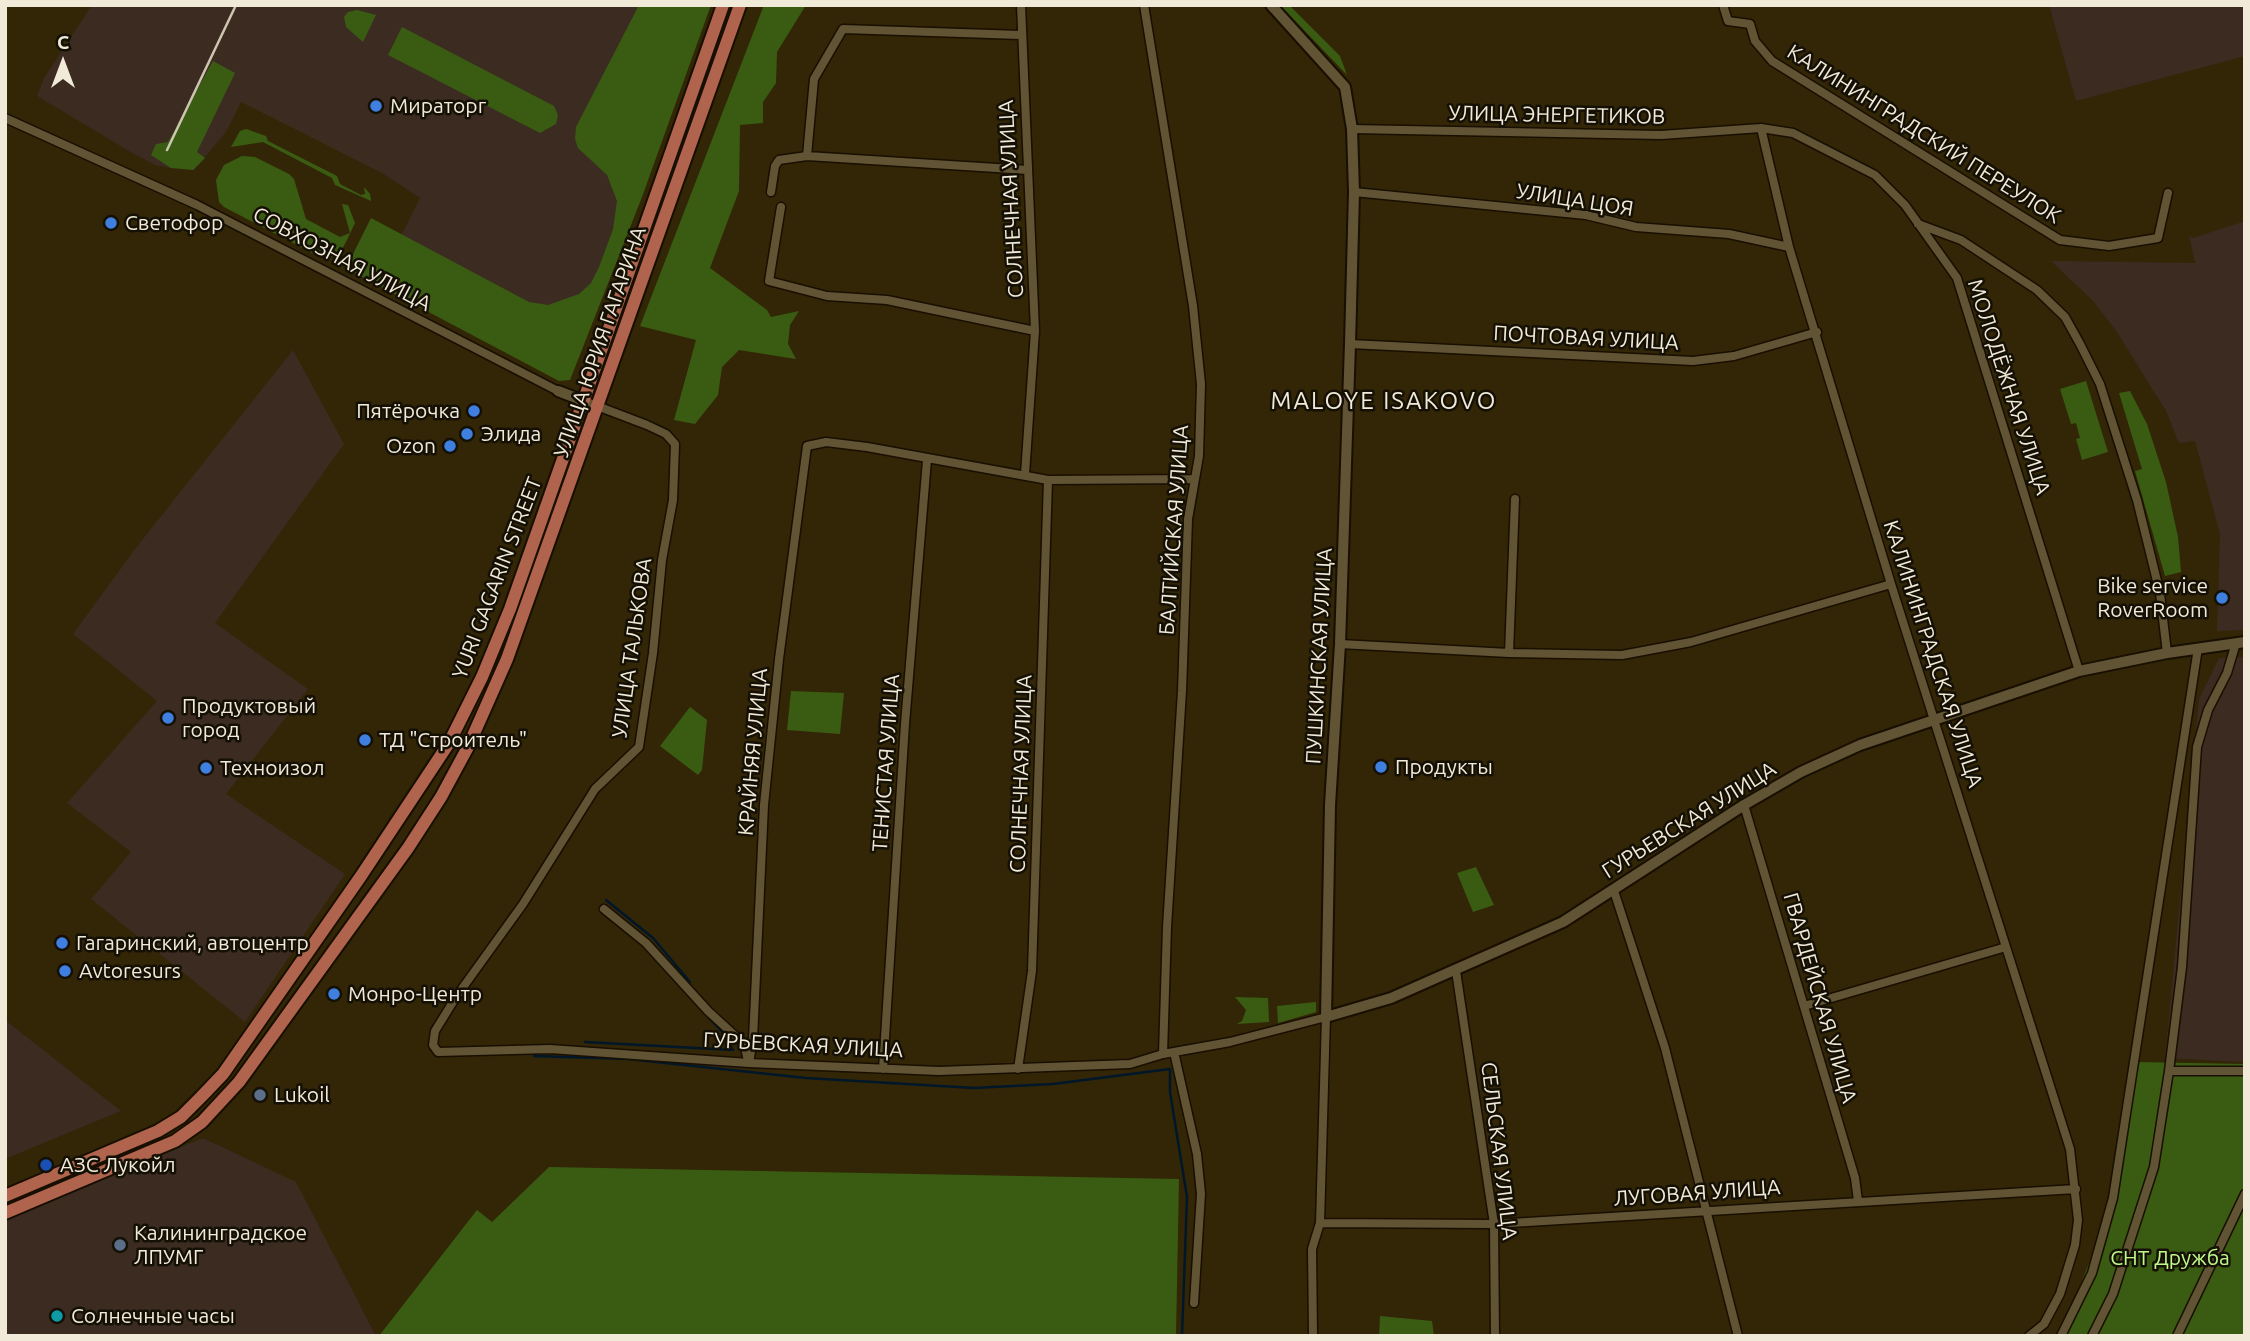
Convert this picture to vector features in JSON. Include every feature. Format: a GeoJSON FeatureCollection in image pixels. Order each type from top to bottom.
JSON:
{"type":"FeatureCollection","features":[{"type":"Feature","properties":{"kind":"main road","name":"YURI GAGARIN STREET"},"geometry":{"type":"LineString","coordinates":[[5,1196],[159,1131],[181,1117],[223,1074],[421,790],[449,743],[482,677],[510,609],[723,5]]}},
{"type":"Feature","properties":{"kind":"main road","name":"УЛИЦА ЮРИЯ ГАГАРИНА"},"geometry":{"type":"LineString","coordinates":[[5,1213],[134,1160],[188,1133],[230,1091],[262,1050],[408,848],[456,770],[507,659],[740,5]]}},
{"type":"Feature","properties":{"kind":"street","name":"СОЛНЕЧНАЯ УЛИЦА"},"geometry":{"type":"LineString","coordinates":[[1021,5],[1020,35],[1035,331],[1025,474]]}},
{"type":"Feature","properties":{"kind":"street","name":"БАЛТИЙСКАЯ УЛИЦА"},"geometry":{"type":"LineString","coordinates":[[1144,5],[1194,306],[1201,384],[1199,456],[1188,519],[1182,691],[1161,1056]]}},
{"type":"Feature","properties":{"kind":"street","name":"ПУШКИНСКАЯ УЛИЦА"},"geometry":{"type":"LineString","coordinates":[[1271,5],[1345,86],[1352,129],[1354,192],[1340,644],[1330,805],[1320,1223],[1312,1249],[1313,1336]]}},
{"type":"Feature","properties":{"kind":"street","name":"КАЛИНИНГРАДСКИЙ ПЕРЕУЛОК"},"geometry":{"type":"LineString","coordinates":[[1723,5],[1728,21],[1750,24],[1755,41],[1772,61],[2060,240],[2109,246],[2158,238],[2168,193]]}},
{"type":"Feature","properties":{"kind":"street"},"geometry":{"type":"LineString","coordinates":[[807,156],[814,79],[843,29],[914,29],[1020,35]]}},
{"type":"Feature","properties":{"kind":"street","name":"СОВХОЗНАЯ УЛИЦА"},"geometry":{"type":"LineString","coordinates":[[5,118],[197,205],[558,391],[584,401]]}},
{"type":"Feature","properties":{"kind":"street","name":"УЛИЦА ЭНЕРГЕТИКОВ"},"geometry":{"type":"LineString","coordinates":[[1352,129],[1661,135],[1760,128]]}},
{"type":"Feature","properties":{"kind":"street","name":"МОЛОДЁЖНАЯ УЛИЦА"},"geometry":{"type":"LineString","coordinates":[[1760,128],[1793,133],[1875,175],[1905,205],[1956,278],[2079,671]]}},
{"type":"Feature","properties":{"kind":"street","name":"КАЛИНИНГРАДСКАЯ УЛИЦА"},"geometry":{"type":"LineString","coordinates":[[1760,128],[1789,247],[1817,332],[1891,584],[1936,719],[2070,1149],[2078,1220],[2069,1268],[2044,1324],[2029,1336]]}},
{"type":"Feature","properties":{"kind":"street"},"geometry":{"type":"LineString","coordinates":[[771,192],[775,166],[779,160],[807,156],[1028,170]]}},
{"type":"Feature","properties":{"kind":"street","name":"УЛИЦА ЦОЯ"},"geometry":{"type":"LineString","coordinates":[[1354,192],[1586,215],[1636,228],[1729,234],[1789,247]]}},
{"type":"Feature","properties":{"kind":"street"},"geometry":{"type":"LineString","coordinates":[[781,207],[769,281],[827,296],[887,300],[1035,331]]}},
{"type":"Feature","properties":{"kind":"street"},"geometry":{"type":"LineString","coordinates":[[1918,224],[1961,240],[2037,290],[2065,317],[2100,384],[2137,500],[2160,593],[2167,653]]}},
{"type":"Feature","properties":{"kind":"street","name":"ПОЧТОВАЯ УЛИЦА"},"geometry":{"type":"LineString","coordinates":[[1350,344],[1693,361],[1734,356],[1817,332]]}},
{"type":"Feature","properties":{"kind":"street","name":"УЛИЦА ТАЛЬКОВА"},"geometry":{"type":"LineString","coordinates":[[447,1054],[438,1052],[433,1045],[435,1031],[523,904],[595,789],[639,747],[653,653],[662,560],[673,500],[676,444],[666,434],[647,425],[584,401]]}},
{"type":"Feature","properties":{"kind":"street","name":"КРАЙНЯЯ УЛИЦА"},"geometry":{"type":"LineString","coordinates":[[749,1063],[753,1039],[764,806],[780,646],[807,446],[827,442],[867,447],[926,460]]}},
{"type":"Feature","properties":{"kind":"street"},"geometry":{"type":"LineString","coordinates":[[926,460],[1025,474],[1048,480],[1194,479]]}},
{"type":"Feature","properties":{"kind":"street","name":"ТЕНИСТАЯ УЛИЦА"},"geometry":{"type":"LineString","coordinates":[[883,1069],[905,724],[926,460]]}},
{"type":"Feature","properties":{"kind":"street","name":"СОЛНЕЧНАЯ УЛИЦА"},"geometry":{"type":"LineString","coordinates":[[1018,1069],[1032,971],[1048,480]]}},
{"type":"Feature","properties":{"kind":"street"},"geometry":{"type":"LineString","coordinates":[[1509,653],[1515,499]]}},
{"type":"Feature","properties":{"kind":"street"},"geometry":{"type":"LineString","coordinates":[[1340,644],[1509,653],[1622,655],[1691,642],[1891,584]]}},
{"type":"Feature","properties":{"kind":"street"},"geometry":{"type":"LineString","coordinates":[[2092,1336],[2113,1294],[2154,1167],[2182,967],[2197,747],[2208,710],[2240,643]]}},
{"type":"Feature","properties":{"kind":"street","name":"ГУРЬЕВСКАЯ УЛИЦА"},"geometry":{"type":"LineString","coordinates":[[447,1054],[483,1049],[550,1049],[883,1069],[1018,1069],[1130,1064],[1174,1052],[1230,1042],[1391,998],[1563,922],[1744,805],[1801,772],[1860,745],[2079,671],[2167,653],[2240,643]]}},
{"type":"Feature","properties":{"kind":"street"},"geometry":{"type":"LineString","coordinates":[[2061,1336],[2092,1273],[2113,1198],[2198,648]]}},
{"type":"Feature","properties":{"kind":"street","name":"ГВАРДЕЙСКАЯ УЛИЦА"},"geometry":{"type":"LineString","coordinates":[[1744,805],[1855,1178],[1858,1201]]}},
{"type":"Feature","properties":{"kind":"street"},"geometry":{"type":"LineString","coordinates":[[1614,891],[1665,1048],[1738,1336]]}},
{"type":"Feature","properties":{"kind":"street"},"geometry":{"type":"LineString","coordinates":[[604,909],[646,943],[708,1011],[744,1044],[749,1063]]}},
{"type":"Feature","properties":{"kind":"street"},"geometry":{"type":"LineString","coordinates":[[1804,1006],[2006,947]]}},
{"type":"Feature","properties":{"kind":"street","name":"СЕЛЬСКАЯ УЛИЦА"},"geometry":{"type":"LineString","coordinates":[[1456,971],[1494,1224],[1495,1336]]}},
{"type":"Feature","properties":{"kind":"street"},"geometry":{"type":"LineString","coordinates":[[1174,1052],[1197,1154],[1201,1195],[1194,1303]]}},
{"type":"Feature","properties":{"kind":"street"},"geometry":{"type":"LineString","coordinates":[[2169,1071],[2245,1072]]}},
{"type":"Feature","properties":{"kind":"street","name":"ЛУГОВАЯ УЛИЦА"},"geometry":{"type":"LineString","coordinates":[[1320,1223],[1494,1224],[1704,1209],[2076,1189]]}},
{"type":"Feature","properties":{"kind":"street"},"geometry":{"type":"LineString","coordinates":[[2177,1336],[2245,1194]]}},
{"type":"Feature","properties":{"kind":"shaded area","name":"Мираторг"},"geometry":{"type":"Polygon","coordinates":[[[92,5],[690,5],[565,368],[382,273],[420,198],[382,173],[241,102],[226,132],[194,170],[155,165],[37,96],[44,78],[92,5]]]}},
{"type":"Feature","properties":{"kind":"shaded area"},"geometry":{"type":"Polygon","coordinates":[[[2049,5],[2245,5],[2245,56],[2076,101],[2049,5]]]}},
{"type":"Feature","properties":{"kind":"shaded area"},"geometry":{"type":"Polygon","coordinates":[[[2245,221],[2245,630],[2217,631],[2220,534],[2195,441],[2179,443],[2166,411],[2115,329],[2092,300],[2051,261],[2195,263],[2189,235],[2193,238],[2245,221]]]}},
{"type":"Feature","properties":{"kind":"shaded area"},"geometry":{"type":"Polygon","coordinates":[[[293,350],[344,444],[215,623],[308,689],[226,794],[345,874],[245,1022],[91,899],[131,852],[67,803],[157,701],[73,634],[135,549],[293,350]]]}},
{"type":"Feature","properties":{"kind":"shaded area"},"geometry":{"type":"Polygon","coordinates":[[[2245,657],[2245,1062],[2165,1058],[2199,699],[2219,658],[2245,657]]]}},
{"type":"Feature","properties":{"kind":"shaded area"},"geometry":{"type":"Polygon","coordinates":[[[5,1020],[121,1111],[5,1159],[5,1020]]]}},
{"type":"Feature","properties":{"kind":"shaded area"},"geometry":{"type":"Polygon","coordinates":[[[203,1138],[296,1182],[376,1336],[5,1336],[5,1219],[203,1138]]]}},
{"type":"Feature","properties":{"kind":"green space"},"geometry":{"type":"Polygon","coordinates":[[[639,5],[711,5],[642,197],[570,380],[559,381],[355,273],[351,261],[371,218],[529,302],[548,305],[579,294],[591,283],[613,229],[617,201],[607,175],[578,148],[575,139],[576,127],[639,5]]]}},
{"type":"Feature","properties":{"kind":"green space"},"geometry":{"type":"Polygon","coordinates":[[[764,5],[806,5],[777,52],[776,83],[763,102],[763,123],[740,125],[739,191],[710,268],[767,310],[771,317],[799,311],[790,325],[788,344],[796,359],[739,350],[722,367],[718,395],[695,424],[674,420],[696,340],[640,326],[764,5]]]}},
{"type":"Feature","properties":{"kind":"green space"},"geometry":{"type":"Polygon","coordinates":[[[1280,5],[1289,5],[1340,56],[1347,75],[1280,5]]]}},
{"type":"Feature","properties":{"kind":"green space"},"geometry":{"type":"Polygon","coordinates":[[[357,10],[376,15],[363,42],[346,27],[344,17],[348,12],[357,10]]]}},
{"type":"Feature","properties":{"kind":"green space"},"geometry":{"type":"Polygon","coordinates":[[[402,27],[554,106],[558,115],[556,124],[540,133],[388,55],[402,27]]]}},
{"type":"Feature","properties":{"kind":"green space"},"geometry":{"type":"Polygon","coordinates":[[[213,61],[235,73],[197,152],[205,158],[193,170],[171,168],[151,155],[156,144],[168,142],[213,61]]]}},
{"type":"Feature","properties":{"kind":"green space"},"geometry":{"type":"Polygon","coordinates":[[[246,129],[266,136],[268,141],[337,176],[340,184],[361,195],[365,194],[364,187],[370,194],[371,201],[335,185],[332,178],[263,142],[231,147],[240,131],[246,129]]]}},
{"type":"Feature","properties":{"kind":"green space"},"geometry":{"type":"Polygon","coordinates":[[[242,156],[255,157],[289,174],[294,179],[306,219],[340,237],[350,233],[342,204],[348,205],[355,223],[345,244],[340,252],[333,257],[316,255],[224,207],[219,202],[216,180],[224,165],[242,156]]]}},
{"type":"Feature","properties":{"kind":"green space"},"geometry":{"type":"Polygon","coordinates":[[[2086,381],[2108,452],[2082,460],[2076,439],[2080,438],[2076,423],[2071,424],[2060,389],[2086,381]]]}},
{"type":"Feature","properties":{"kind":"green space"},"geometry":{"type":"Polygon","coordinates":[[[2130,391],[2147,424],[2166,482],[2178,537],[2181,572],[2165,576],[2135,471],[2142,469],[2119,393],[2130,391]]]}},
{"type":"Feature","properties":{"kind":"green space"},"geometry":{"type":"Polygon","coordinates":[[[791,691],[844,693],[840,734],[787,730],[791,691]]]}},
{"type":"Feature","properties":{"kind":"green space"},"geometry":{"type":"Polygon","coordinates":[[[690,707],[707,720],[702,770],[698,775],[660,746],[690,707]]]}},
{"type":"Feature","properties":{"kind":"green space"},"geometry":{"type":"Polygon","coordinates":[[[1476,867],[1494,905],[1473,912],[1457,873],[1476,867]]]}},
{"type":"Feature","properties":{"kind":"green space"},"geometry":{"type":"Polygon","coordinates":[[[1235,997],[1268,998],[1269,1022],[1237,1024],[1242,1021],[1246,1010],[1235,997]]]}},
{"type":"Feature","properties":{"kind":"green space"},"geometry":{"type":"Polygon","coordinates":[[[1316,1002],[1316,1012],[1278,1023],[1277,1006],[1316,1002]]]}},
{"type":"Feature","properties":{"kind":"green space","name":"СНТ Дружба"},"geometry":{"type":"Polygon","coordinates":[[[2135,1062],[2245,1064],[2245,1336],[2060,1336],[2095,1248],[2113,1185],[2135,1062]]]}},
{"type":"Feature","properties":{"kind":"green space"},"geometry":{"type":"Polygon","coordinates":[[[549,1167],[1179,1179],[1176,1336],[379,1336],[477,1210],[492,1222],[549,1167]]]}},
{"type":"Feature","properties":{"kind":"green space"},"geometry":{"type":"Polygon","coordinates":[[[1380,1316],[1432,1321],[1434,1336],[1379,1336],[1380,1316]]]}},
{"type":"Feature","properties":{"kind":"waterway"},"geometry":{"type":"LineString","coordinates":[[606,900],[653,938],[690,982]]}},
{"type":"Feature","properties":{"kind":"waterway"},"geometry":{"type":"LineString","coordinates":[[585,1042],[733,1050],[725,1035],[709,1018]]}},
{"type":"Feature","properties":{"kind":"waterway"},"geometry":{"type":"LineString","coordinates":[[534,1056],[628,1059],[806,1078],[974,1088],[1053,1084],[1170,1069],[1170,1092],[1187,1197],[1182,1336]]}},
{"type":"Feature","properties":{"kind":"railway"},"geometry":{"type":"LineString","coordinates":[[167,150],[236,5]]}},
{"type":"Feature","properties":{"kind":"place","name":"Мираторг"},"geometry":{"type":"Point","coordinates":[376,106]}},
{"type":"Feature","properties":{"kind":"place","name":"Светофор"},"geometry":{"type":"Point","coordinates":[111,223]}},
{"type":"Feature","properties":{"kind":"place","name":"Пятёрочка"},"geometry":{"type":"Point","coordinates":[474,411]}},
{"type":"Feature","properties":{"kind":"place","name":"Элида"},"geometry":{"type":"Point","coordinates":[467,434]}},
{"type":"Feature","properties":{"kind":"place","name":"Ozon"},"geometry":{"type":"Point","coordinates":[450,446]}},
{"type":"Feature","properties":{"kind":"place","name":"Bike service RoverRoom"},"geometry":{"type":"Point","coordinates":[2222,598]}},
{"type":"Feature","properties":{"kind":"place","name":"Продуктовый город"},"geometry":{"type":"Point","coordinates":[168,718]}},
{"type":"Feature","properties":{"kind":"place","name":"ТД \"Строитель\""},"geometry":{"type":"Point","coordinates":[365,740]}},
{"type":"Feature","properties":{"kind":"place","name":"Продукты"},"geometry":{"type":"Point","coordinates":[1381,767]}},
{"type":"Feature","properties":{"kind":"place","name":"Техноизол"},"geometry":{"type":"Point","coordinates":[206,768]}},
{"type":"Feature","properties":{"kind":"place","name":"Гагаринский, автоцентр"},"geometry":{"type":"Point","coordinates":[62,943]}},
{"type":"Feature","properties":{"kind":"place","name":"Avtoresurs"},"geometry":{"type":"Point","coordinates":[65,971]}},
{"type":"Feature","properties":{"kind":"place","name":"Монро-Центр"},"geometry":{"type":"Point","coordinates":[334,994]}},
{"type":"Feature","properties":{"kind":"place","name":"Lukoil"},"geometry":{"type":"Point","coordinates":[260,1095]}},
{"type":"Feature","properties":{"kind":"place","name":"АЗС Лукойл"},"geometry":{"type":"Point","coordinates":[46,1165]}},
{"type":"Feature","properties":{"kind":"place","name":"Калининградское ЛПУМГ"},"geometry":{"type":"Point","coordinates":[120,1245]}},
{"type":"Feature","properties":{"kind":"place","name":"Солнечные часы"},"geometry":{"type":"Point","coordinates":[57,1316]}},
{"type":"Feature","properties":{"kind":"district","name":"MALOYE ISAKOVO"},"geometry":{"type":"Point","coordinates":[1384,401]}}]}
